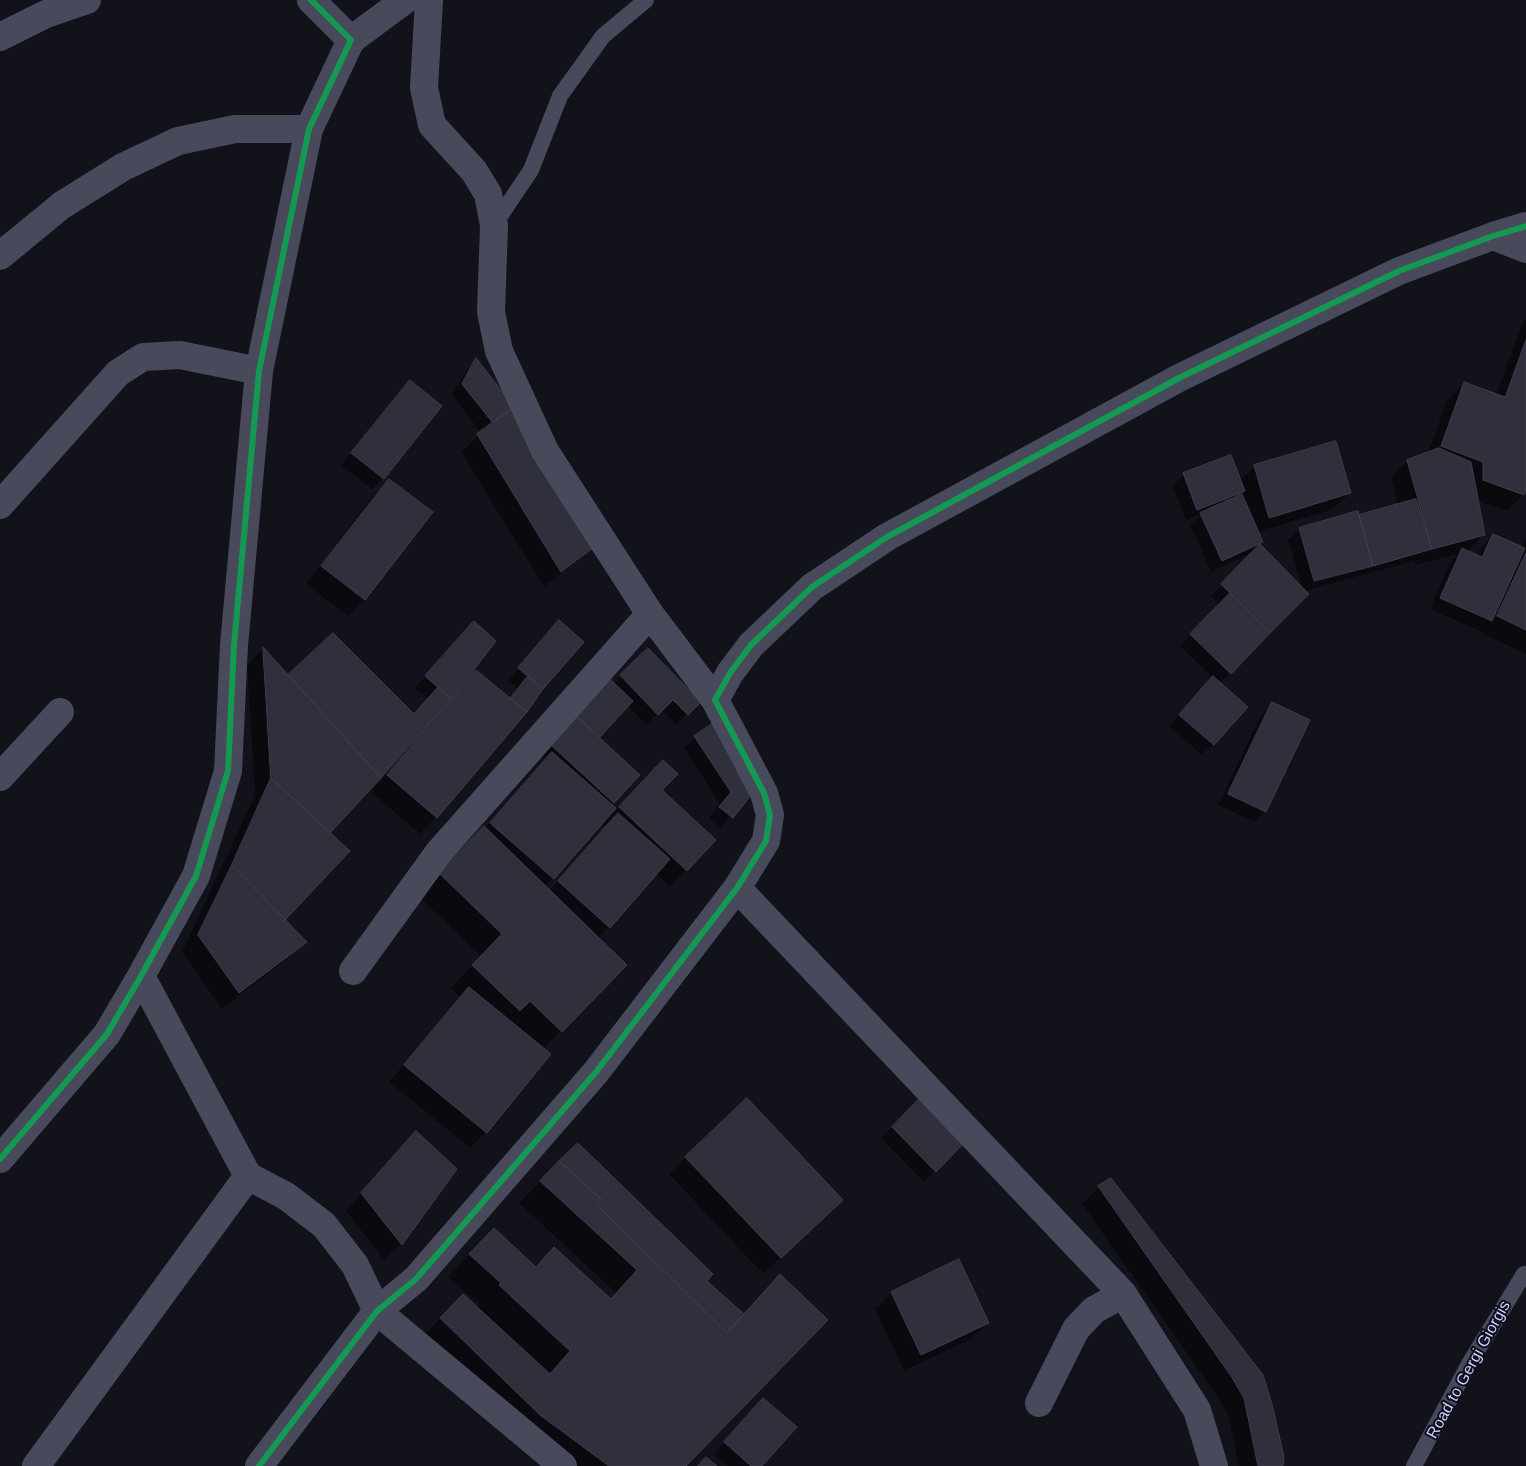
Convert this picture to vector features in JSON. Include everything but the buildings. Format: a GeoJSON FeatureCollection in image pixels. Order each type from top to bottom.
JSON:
{"type":"FeatureCollection","features":[{"type":"Feature","properties":{"kind":"street"},"geometry":{"type":"LineString","coordinates":[[0,37],[46,14],[88,0]]}},
{"type":"Feature","properties":{"kind":"street"},"geometry":{"type":"LineString","coordinates":[[311,0],[350,40]]}},
{"type":"Feature","properties":{"kind":"street"},"geometry":{"type":"LineString","coordinates":[[0,1159],[107,1034],[196,876],[228,771],[234,645],[259,371],[309,129],[350,40],[406,0]]}},
{"type":"Feature","properties":{"kind":"street"},"geometry":{"type":"LineString","coordinates":[[259,1466],[376,1311],[416,1279],[596,1072],[737,888],[766,842],[770,815],[764,792],[715,700],[650,614],[545,451],[499,351],[491,312],[494,225],[488,194],[474,171],[432,125],[424,88],[429,0]]}},
{"type":"Feature","properties":{"kind":"street"},"geometry":{"type":"LineString","coordinates":[[0,256],[62,205],[122,167],[178,141],[235,129],[309,129]]}},
{"type":"Feature","properties":{"kind":"street"},"geometry":{"type":"LineString","coordinates":[[715,700],[730,673],[751,645],[812,587],[887,537],[1179,378],[1400,271],[1493,236],[1526,226]]}},
{"type":"Feature","properties":{"kind":"street"},"geometry":{"type":"LineString","coordinates":[[1493,236],[1526,249]]}},
{"type":"Feature","properties":{"kind":"street"},"geometry":{"type":"LineString","coordinates":[[0,505],[118,373],[142,357],[180,355],[259,371]]}},
{"type":"Feature","properties":{"kind":"street"},"geometry":{"type":"LineString","coordinates":[[352,972],[439,852],[650,614]]}},
{"type":"Feature","properties":{"kind":"street"},"geometry":{"type":"LineString","coordinates":[[0,777],[60,712]]}},
{"type":"Feature","properties":{"kind":"street"},"geometry":{"type":"LineString","coordinates":[[737,888],[1123,1294],[1197,1410],[1214,1466]]}},
{"type":"Feature","properties":{"kind":"street"},"geometry":{"type":"LineString","coordinates":[[141,976],[248,1176],[286,1196],[324,1225],[355,1265],[376,1311],[535,1458],[563,1466]]}},
{"type":"Feature","properties":{"kind":"street"},"geometry":{"type":"LineString","coordinates":[[36,1466],[248,1176]]}},
{"type":"Feature","properties":{"kind":"street"},"geometry":{"type":"LineString","coordinates":[[1039,1404],[1076,1329],[1094,1310],[1123,1294]]}},
{"type":"Feature","properties":{"kind":"lane"},"geometry":{"type":"LineString","coordinates":[[494,225],[531,170],[560,96],[603,36],[646,0]]}},
{"type":"Feature","properties":{"kind":"lane","name":"Road to Gergi Giorgis"},"geometry":{"type":"LineString","coordinates":[[1414,1466],[1469,1364],[1524,1274]]}},
{"type":"Feature","properties":{"kind":"cycle path"},"geometry":{"type":"LineString","coordinates":[[0,1159],[107,1034],[196,876],[228,771],[234,645],[259,371],[309,129],[351,40],[311,0]]}},
{"type":"Feature","properties":{"kind":"cycle path"},"geometry":{"type":"LineString","coordinates":[[259,1466],[377,1311],[416,1279],[596,1072],[737,888],[766,841],[770,815],[764,793],[715,700],[730,673],[751,645],[812,587],[887,537],[1179,378],[1399,271],[1493,236],[1526,226]]}}]}
